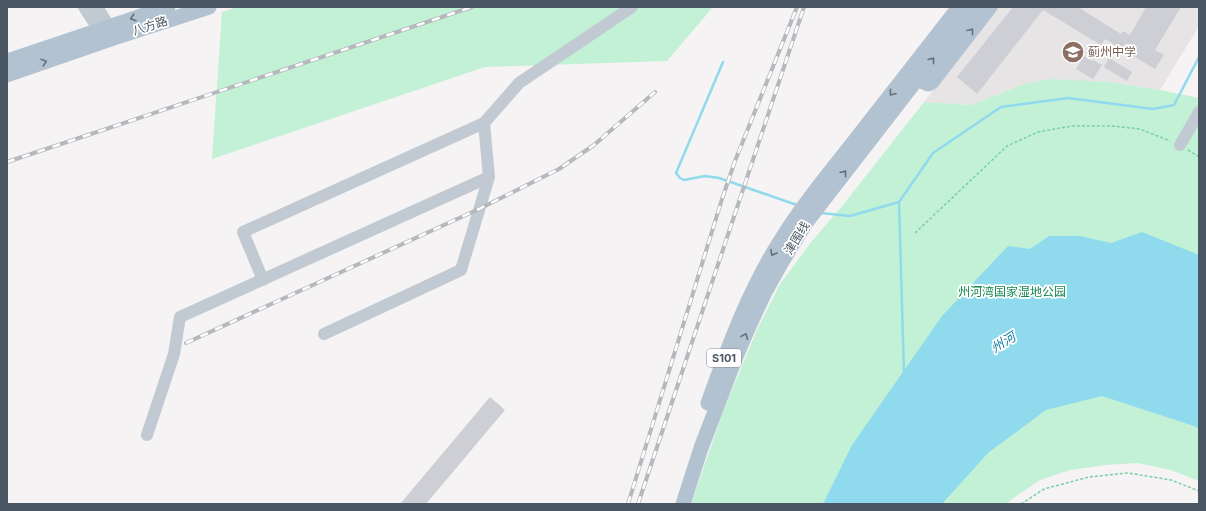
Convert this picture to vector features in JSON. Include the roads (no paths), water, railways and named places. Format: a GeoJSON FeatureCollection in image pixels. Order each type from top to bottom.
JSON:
{"type":"FeatureCollection","features":[{"type":"Feature","properties":{"kind":"main road","name":"八方路"},"geometry":{"type":"LineString","coordinates":[[107,34],[168,7]]}},
{"type":"Feature","properties":{"kind":"main road","name":"八方路"},"geometry":{"type":"LineString","coordinates":[[107,34],[209,7]]}},
{"type":"Feature","properties":{"kind":"main road","name":"津围线"},"geometry":{"type":"LineString","coordinates":[[683,504],[702,448],[750,324],[799,222],[959,7]]}},
{"type":"Feature","properties":{"kind":"main road","name":"津围线"},"geometry":{"type":"LineString","coordinates":[[814,202],[917,79],[973,7]]}},
{"type":"Feature","properties":{"kind":"main road"},"geometry":{"type":"LineString","coordinates":[[917,79],[928,84],[932,82],[990,7]]}},
{"type":"Feature","properties":{"kind":"main road"},"geometry":{"type":"LineString","coordinates":[[7,61],[107,34]]}},
{"type":"Feature","properties":{"kind":"main road"},"geometry":{"type":"LineString","coordinates":[[7,75],[107,34]]}},
{"type":"Feature","properties":{"kind":"main road","name":"津围线"},"geometry":{"type":"LineString","coordinates":[[673,504],[724,359],[747,304],[783,235],[799,222]]}},
{"type":"Feature","properties":{"kind":"street"},"geometry":{"type":"LineString","coordinates":[[84,7],[107,34]]}},
{"type":"Feature","properties":{"kind":"street"},"geometry":{"type":"LineString","coordinates":[[97,7],[107,34]]}},
{"type":"Feature","properties":{"kind":"street"},"geometry":{"type":"LineString","coordinates":[[263,280],[243,232],[484,123],[519,83],[632,7]]}},
{"type":"Feature","properties":{"kind":"street"},"geometry":{"type":"LineString","coordinates":[[1180,145],[1199,112]]}},
{"type":"Feature","properties":{"kind":"street"},"geometry":{"type":"LineString","coordinates":[[324,334],[461,270],[489,177],[484,123]]}},
{"type":"Feature","properties":{"kind":"street"},"geometry":{"type":"LineString","coordinates":[[147,435],[174,354],[180,317],[489,177]]}},
{"type":"Feature","properties":{"kind":"water","name":"州河"},"geometry":{"type":"Polygon","coordinates":[[[1142,232],[1199,255],[1199,428],[1102,396],[1046,410],[988,453],[942,504],[823,504],[852,445],[942,316],[1008,246],[1030,249],[1049,236],[1080,236],[1111,243],[1142,232]]]}},
{"type":"Feature","properties":{"kind":"waterway"},"geometry":{"type":"LineString","coordinates":[[904,374],[899,202],[933,153],[1001,107],[1068,98],[1153,109],[1174,105],[1199,57]]}},
{"type":"Feature","properties":{"kind":"waterway"},"geometry":{"type":"LineString","coordinates":[[723,62],[676,173],[684,180],[705,176],[719,178],[797,205]]}},
{"type":"Feature","properties":{"kind":"waterway"},"geometry":{"type":"LineString","coordinates":[[821,213],[850,216],[899,202]]}},
{"type":"Feature","properties":{"kind":"railway"},"geometry":{"type":"LineString","coordinates":[[7,162],[472,7]]}},
{"type":"Feature","properties":{"kind":"railway"},"geometry":{"type":"LineString","coordinates":[[628,504],[722,199],[735,161],[797,7]]}},
{"type":"Feature","properties":{"kind":"railway"},"geometry":{"type":"LineString","coordinates":[[638,504],[804,7]]}},
{"type":"Feature","properties":{"kind":"railway"},"geometry":{"type":"LineString","coordinates":[[186,343],[479,209],[559,169],[594,145],[655,92]]}},
{"type":"Feature","properties":{"kind":"place","name":"蓟州中学"},"geometry":{"type":"Point","coordinates":[1073,52]}},
{"type":"Feature","properties":{"kind":"park label","name":"州河湾国家湿地公园"},"geometry":{"type":"Point","coordinates":[1012,292]}}]}
